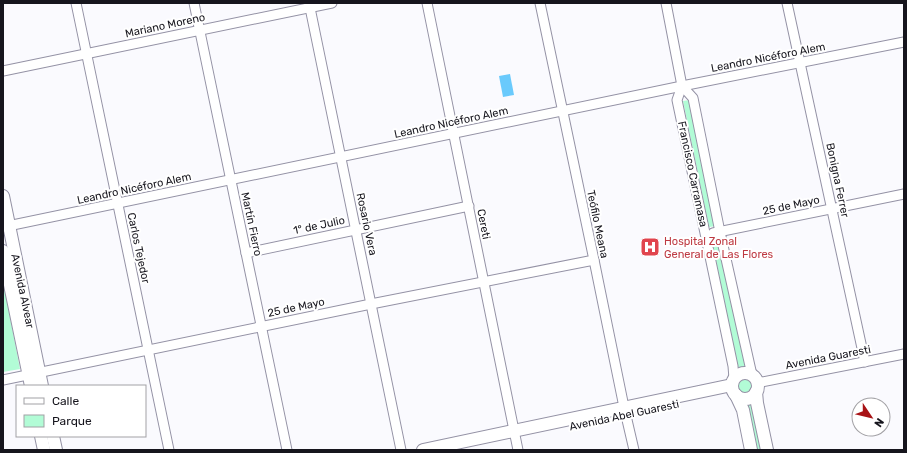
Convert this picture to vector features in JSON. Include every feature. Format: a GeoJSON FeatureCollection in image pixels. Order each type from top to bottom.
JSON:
{"type":"FeatureCollection","features":[{"type":"Feature","properties":{"kind":"main road","name":"Avenida Alvear"},"geometry":{"type":"LineString","coordinates":[[3,196],[6,226],[33,378]]}},
{"type":"Feature","properties":{"kind":"main road","name":"Avenida Alvear"},"geometry":{"type":"LineString","coordinates":[[3,251],[33,378],[41,385]]}},
{"type":"Feature","properties":{"kind":"main road"},"geometry":{"type":"LineString","coordinates":[[744,373],[755,383],[754,395],[743,399],[734,388],[736,376],[744,373]]}},
{"type":"Feature","properties":{"kind":"main road","name":"Francisco Carramasa"},"geometry":{"type":"LineString","coordinates":[[755,383],[757,403],[767,450]]}},
{"type":"Feature","properties":{"kind":"main road","name":"Francisco Carramasa"},"geometry":{"type":"LineString","coordinates":[[734,388],[743,410],[751,450]]}},
{"type":"Feature","properties":{"kind":"main road","name":"Avenida Abel Guaresti"},"geometry":{"type":"LineString","coordinates":[[514,434],[734,388]]}},
{"type":"Feature","properties":{"kind":"main road"},"geometry":{"type":"LineString","coordinates":[[423,450],[514,434]]}},
{"type":"Feature","properties":{"kind":"main road"},"geometry":{"type":"LineString","coordinates":[[453,450],[514,434]]}},
{"type":"Feature","properties":{"kind":"main road"},"geometry":{"type":"LineString","coordinates":[[41,437],[44,450]]}},
{"type":"Feature","properties":{"kind":"main road"},"geometry":{"type":"LineString","coordinates":[[53,437],[56,450]]}},
{"type":"Feature","properties":{"kind":"street","name":"Carlos Tejedor"},"geometry":{"type":"LineString","coordinates":[[76,3],[169,450]]}},
{"type":"Feature","properties":{"kind":"street","name":"Martín Fierro"},"geometry":{"type":"LineString","coordinates":[[194,3],[287,450]]}},
{"type":"Feature","properties":{"kind":"street","name":"Mariano Moreno"},"geometry":{"type":"LineString","coordinates":[[3,71],[200,30],[309,5],[332,3]]}},
{"type":"Feature","properties":{"kind":"street","name":"Cereti"},"geometry":{"type":"LineString","coordinates":[[428,3],[518,450]]}},
{"type":"Feature","properties":{"kind":"street","name":"Teófilo Meana"},"geometry":{"type":"LineString","coordinates":[[540,3],[634,450]]}},
{"type":"Feature","properties":{"kind":"street","name":"Francisco Carramasa"},"geometry":{"type":"LineString","coordinates":[[666,3],[682,86],[677,100],[734,366],[734,388]]}},
{"type":"Feature","properties":{"kind":"street","name":"Bonigna Ferrer"},"geometry":{"type":"LineString","coordinates":[[787,3],[865,362]]}},
{"type":"Feature","properties":{"kind":"street","name":"Rosario Vera"},"geometry":{"type":"LineString","coordinates":[[309,5],[401,450]]}},
{"type":"Feature","properties":{"kind":"street","name":"Leandro Nicéforo Alem"},"geometry":{"type":"LineString","coordinates":[[6,226],[682,86],[904,42]]}},
{"type":"Feature","properties":{"kind":"street","name":"Francisco Carramasa"},"geometry":{"type":"LineString","coordinates":[[682,86],[693,98],[720,232],[755,383]]}},
{"type":"Feature","properties":{"kind":"street","name":"25 de Mayo"},"geometry":{"type":"LineString","coordinates":[[706,235],[904,194]]}},
{"type":"Feature","properties":{"kind":"street","name":"1° de Julio"},"geometry":{"type":"LineString","coordinates":[[246,253],[469,206]]}},
{"type":"Feature","properties":{"kind":"street","name":"25 de Mayo"},"geometry":{"type":"LineString","coordinates":[[3,380],[33,378],[148,350],[594,260]]}},
{"type":"Feature","properties":{"kind":"street","name":"Avenida Guaresti"},"geometry":{"type":"LineString","coordinates":[[755,383],[904,354]]}},
{"type":"Feature","properties":{"kind":"green space"},"geometry":{"type":"Polygon","coordinates":[[[690,100],[716,226],[709,227],[683,101],[690,100]]]}},
{"type":"Feature","properties":{"kind":"green space"},"geometry":{"type":"Polygon","coordinates":[[[720,244],[746,370],[739,372],[713,246],[720,244]]]}},
{"type":"Feature","properties":{"kind":"green space"},"geometry":{"type":"Polygon","coordinates":[[[3,281],[20,369],[3,372],[3,281]]]}},
{"type":"Feature","properties":{"kind":"green space"},"geometry":{"type":"Polygon","coordinates":[[[742,379],[748,379],[752,383],[752,389],[748,393],[742,393],[738,389],[738,383],[742,379]]]}},
{"type":"Feature","properties":{"kind":"green space"},"geometry":{"type":"Polygon","coordinates":[[[752,402],[762,450],[754,450],[745,404],[752,402]]]}},
{"type":"Feature","properties":{"kind":"water"},"geometry":{"type":"Polygon","coordinates":[[[510,74],[514,95],[503,97],[499,76],[510,74]]]}},
{"type":"Feature","properties":{"kind":"place","name":"Hospital Zonal General de Las Flores"},"geometry":{"type":"Point","coordinates":[650,247]}}]}
